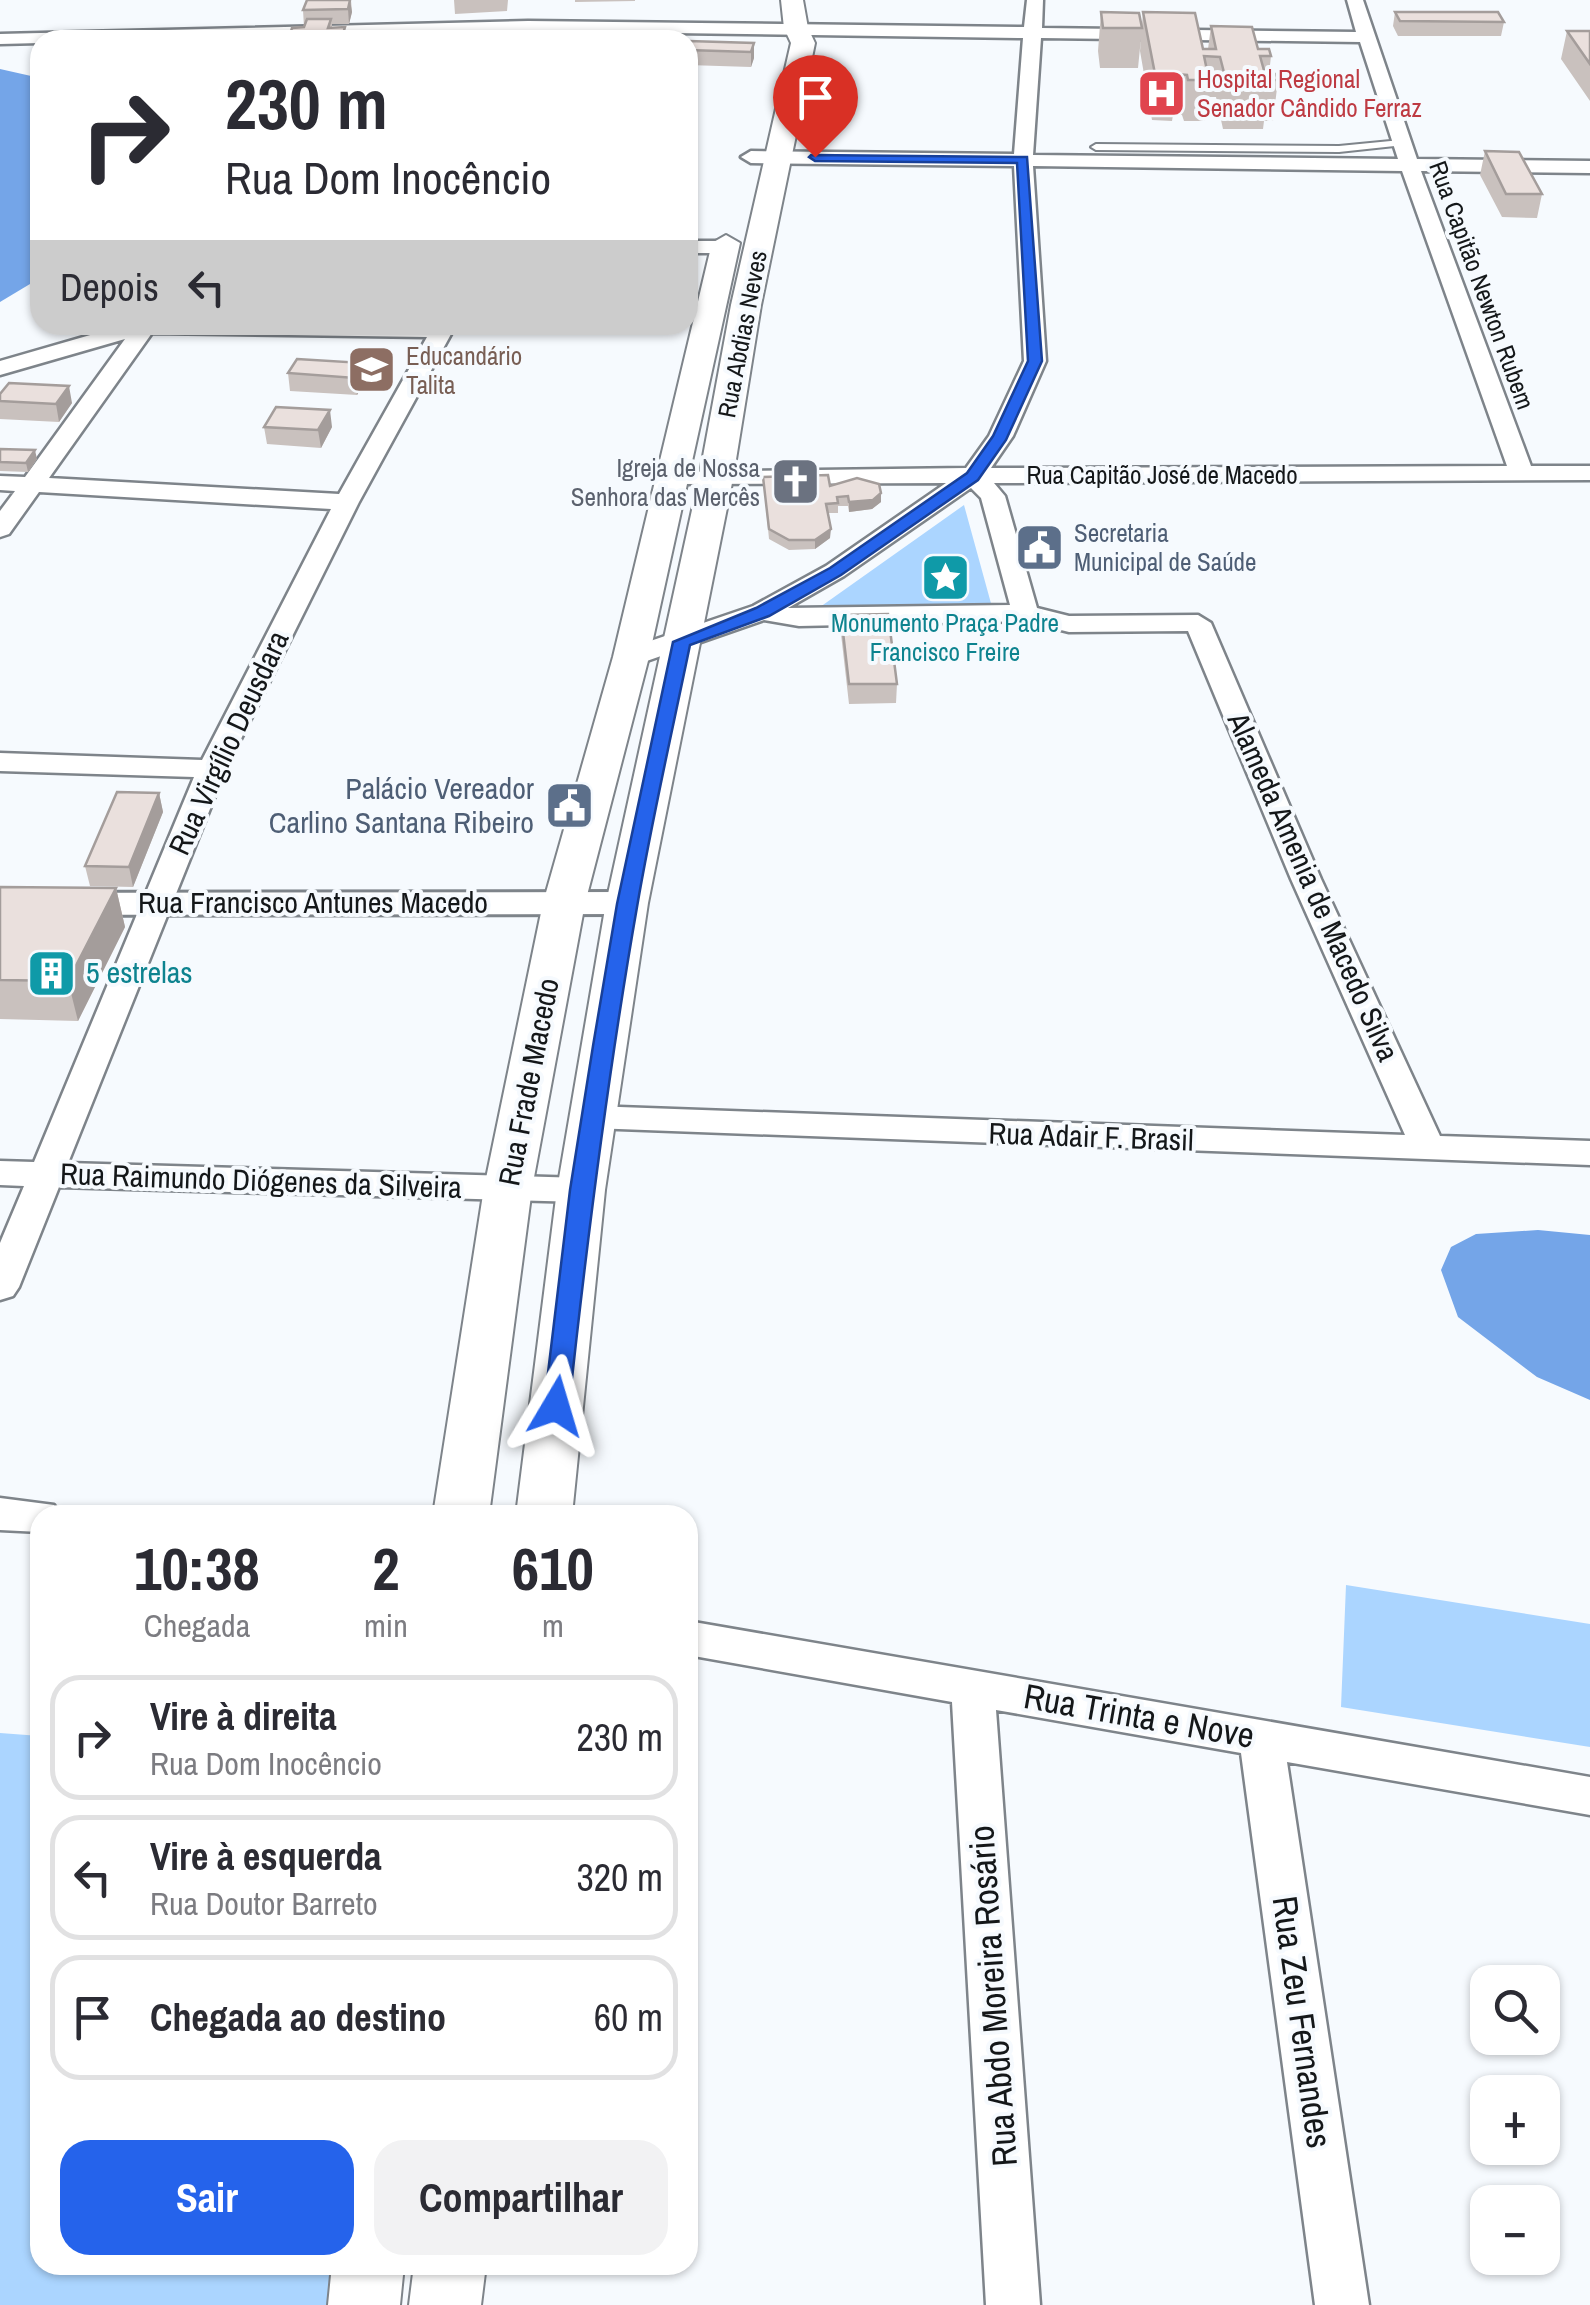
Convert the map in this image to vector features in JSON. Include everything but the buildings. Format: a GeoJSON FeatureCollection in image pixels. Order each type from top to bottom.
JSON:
{"type":"FeatureCollection","features":[{"type":"Feature","properties":{"kind":"main road","name":"Rua Abdias Neves"},"geometry":{"type":"LineString","coordinates":[[682,642],[746,305],[766,157],[775,120],[782,44],[794,14]]}},
{"type":"Feature","properties":{"kind":"main road","name":"Rua Abdias Neves"},"geometry":{"type":"LineString","coordinates":[[631,657],[724,248],[738,202],[766,157]]}},
{"type":"Feature","properties":{"kind":"main road"},"geometry":{"type":"LineString","coordinates":[[713,304],[746,305]]}},
{"type":"Feature","properties":{"kind":"main road"},"geometry":{"type":"LineString","coordinates":[[545,1505],[592,1117],[627,904],[682,642]]}},
{"type":"Feature","properties":{"kind":"main road","name":"Rua Frade Macedo"},"geometry":{"type":"LineString","coordinates":[[462,1505],[508,1188],[564,903],[631,657]]}},
{"type":"Feature","properties":{"kind":"main road"},"geometry":{"type":"LineString","coordinates":[[364,2305],[367,2275]]}},
{"type":"Feature","properties":{"kind":"main road"},"geometry":{"type":"LineString","coordinates":[[445,2305],[449,2275]]}},
{"type":"Feature","properties":{"kind":"street"},"geometry":{"type":"LineString","coordinates":[[631,657],[762,612],[836,571],[972,476],[1001,436],[1035,361],[1023,160],[1035,0]]}},
{"type":"Feature","properties":{"kind":"street","name":"Rua Capitão Newton Rubem"},"geometry":{"type":"LineString","coordinates":[[1355,0],[1405,154],[1522,474]]}},
{"type":"Feature","properties":{"kind":"street"},"geometry":{"type":"LineString","coordinates":[[231,30],[553,27],[794,14],[1032,33],[1366,37]]}},
{"type":"Feature","properties":{"kind":"street"},"geometry":{"type":"LineString","coordinates":[[4,39],[30,38]]}},
{"type":"Feature","properties":{"kind":"street"},"geometry":{"type":"LineString","coordinates":[[766,157],[1023,160],[1405,154],[1590,166]]}},
{"type":"Feature","properties":{"kind":"street"},"geometry":{"type":"LineString","coordinates":[[698,247],[724,248]]}},
{"type":"Feature","properties":{"kind":"street"},"geometry":{"type":"LineString","coordinates":[[0,368],[112,335]]}},
{"type":"Feature","properties":{"kind":"street"},"geometry":{"type":"LineString","coordinates":[[0,528],[139,335]]}},
{"type":"Feature","properties":{"kind":"street","name":"Rua Virgílio Deusdara"},"geometry":{"type":"LineString","coordinates":[[0,1286],[212,769],[347,502],[439,335]]}},
{"type":"Feature","properties":{"kind":"street","name":"Rua Capitão José de Macedo"},"geometry":{"type":"LineString","coordinates":[[674,477],[1590,473]]}},
{"type":"Feature","properties":{"kind":"street"},"geometry":{"type":"LineString","coordinates":[[762,612],[799,618],[1025,613],[993,496],[972,476]]}},
{"type":"Feature","properties":{"kind":"street"},"geometry":{"type":"LineString","coordinates":[[0,484],[347,502]]}},
{"type":"Feature","properties":{"kind":"street","name":"Alameda Amenia de Macedo Silva"},"geometry":{"type":"LineString","coordinates":[[1025,613],[1069,624],[1198,623],[1306,879],[1429,1150]]}},
{"type":"Feature","properties":{"kind":"street"},"geometry":{"type":"LineString","coordinates":[[0,762],[212,769]]}},
{"type":"Feature","properties":{"kind":"street","name":"Rua Francisco Antunes Macedo"},"geometry":{"type":"LineString","coordinates":[[0,904],[627,904]]}},
{"type":"Feature","properties":{"kind":"street","name":"Rua Adair F. Brasil"},"geometry":{"type":"LineString","coordinates":[[592,1117],[1590,1153]]}},
{"type":"Feature","properties":{"kind":"street","name":"Rua Raimundo Diógenes da Silveira"},"geometry":{"type":"LineString","coordinates":[[0,1173],[581,1190]]}},
{"type":"Feature","properties":{"kind":"street"},"geometry":{"type":"LineString","coordinates":[[0,1514],[30,1516]]}},
{"type":"Feature","properties":{"kind":"street","name":"Rua Trinta e Nove"},"geometry":{"type":"LineString","coordinates":[[698,1640],[1590,1796]]}},
{"type":"Feature","properties":{"kind":"street","name":"Rua Abdo Moreira Rosário"},"geometry":{"type":"LineString","coordinates":[[973,1686],[1012,2305]]}},
{"type":"Feature","properties":{"kind":"street","name":"Rua Zeu Fernandes"},"geometry":{"type":"LineString","coordinates":[[1261,1739],[1342,2305]]}},
{"type":"Feature","properties":{"kind":"lane"},"geometry":{"type":"LineString","coordinates":[[1096,146],[1338,149],[1405,154]]}},
{"type":"Feature","properties":{"kind":"shaded area"},"geometry":{"type":"Polygon","coordinates":[[[0,69],[30,76],[30,284],[0,302],[0,69]]]}},
{"type":"Feature","properties":{"kind":"shaded area"},"geometry":{"type":"Polygon","coordinates":[[[964,505],[992,607],[813,612],[964,505]]]}},
{"type":"Feature","properties":{"kind":"shaded area"},"geometry":{"type":"Polygon","coordinates":[[[1538,1230],[1590,1235],[1590,1400],[1537,1377],[1458,1317],[1441,1270],[1451,1247],[1476,1234],[1538,1230]]]}},
{"type":"Feature","properties":{"kind":"shaded area"},"geometry":{"type":"Polygon","coordinates":[[[1346,1585],[1590,1624],[1590,1747],[1341,1707],[1346,1585]]]}},
{"type":"Feature","properties":{"kind":"shaded area"},"geometry":{"type":"Polygon","coordinates":[[[0,1733],[30,1735],[30,2275],[343,2275],[340,2305],[0,2305],[0,1733]]]}},
{"type":"Feature","properties":{"kind":"place","name":"Hospital Regional Senador Cândido Ferraz"},"geometry":{"type":"Point","coordinates":[1162,93]}},
{"type":"Feature","properties":{"kind":"place","name":"Educandário Talita"},"geometry":{"type":"Point","coordinates":[371,370]}},
{"type":"Feature","properties":{"kind":"place","name":"Igreja de Nossa Senhora das Mercês"},"geometry":{"type":"Point","coordinates":[795,482]}},
{"type":"Feature","properties":{"kind":"place","name":"Secretaria Municipal de Saúde"},"geometry":{"type":"Point","coordinates":[1039,547]}},
{"type":"Feature","properties":{"kind":"place","name":"Monumento Praça Padre Francisco Freire"},"geometry":{"type":"Point","coordinates":[945,577]}},
{"type":"Feature","properties":{"kind":"place","name":"Palácio Vereador Carlino Santana Ribeiro"},"geometry":{"type":"Point","coordinates":[569,806]}},
{"type":"Feature","properties":{"kind":"place","name":"5 estrelas"},"geometry":{"type":"Point","coordinates":[51,973]}},
{"type":"Feature","properties":{"kind":"route"},"geometry":{"type":"LineString","coordinates":[[556,1406],[581,1190],[627,904],[682,642],[762,612],[836,571],[972,476],[1001,436],[1035,361],[1023,160],[815,157]]}}]}
